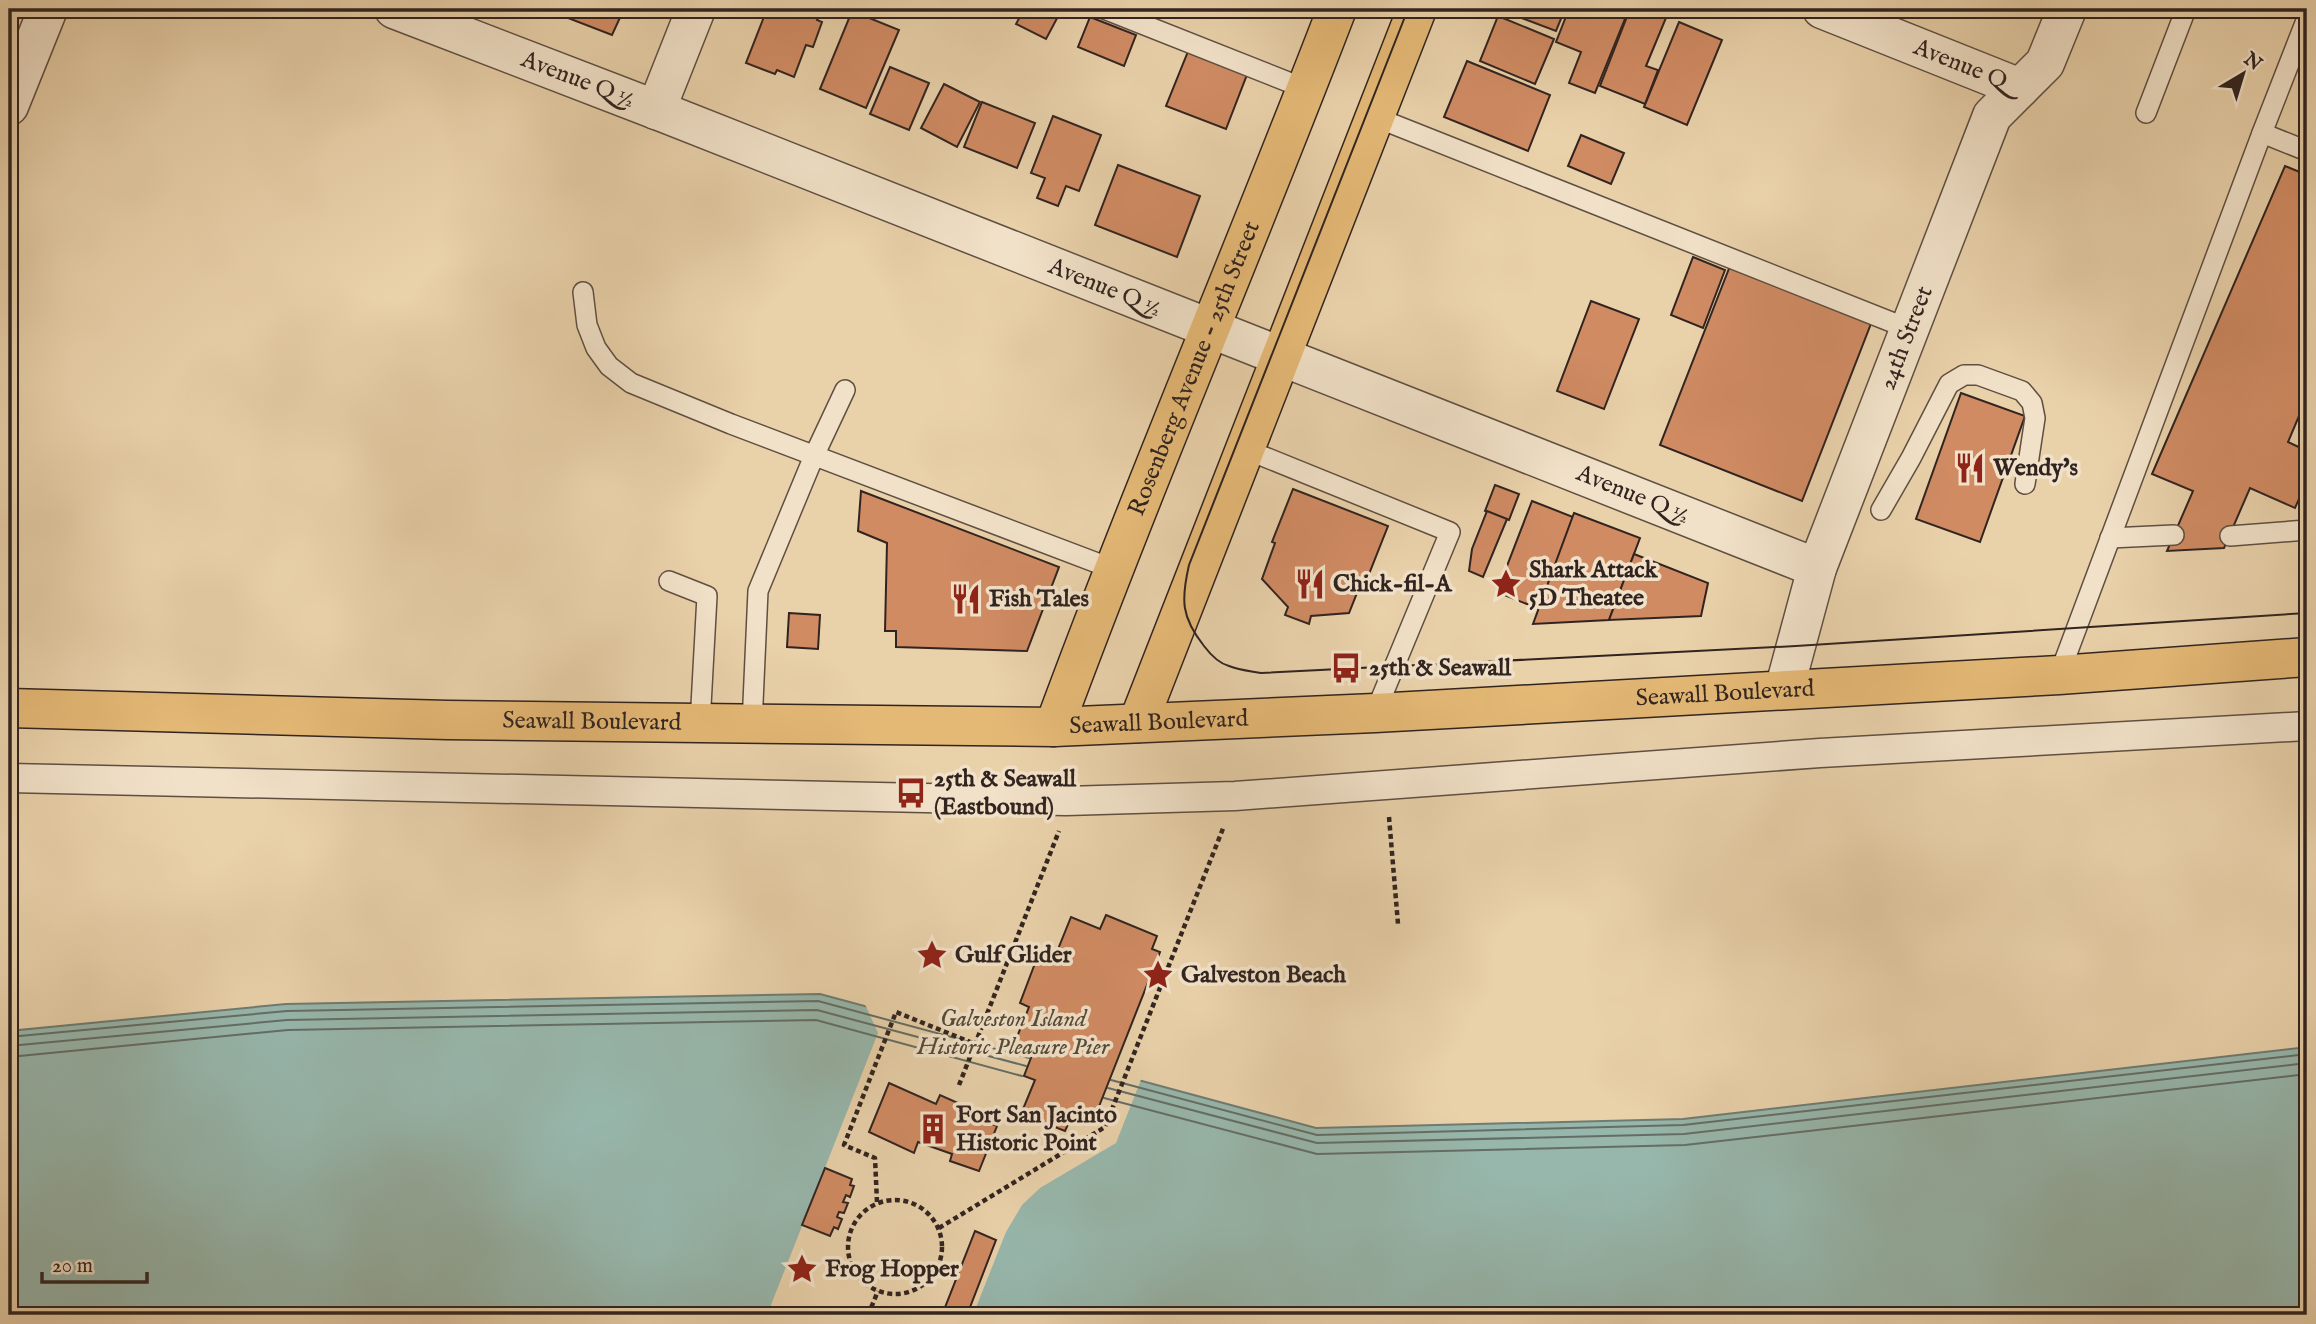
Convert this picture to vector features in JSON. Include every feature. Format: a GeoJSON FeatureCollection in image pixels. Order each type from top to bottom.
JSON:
{"type":"FeatureCollection","features":[{"type":"Feature","properties":{"kind":"main road","name":"Rosenberg Avenue - 25th Street"},"geometry":{"type":"LineString","coordinates":[[1054,727],[1113,569],[1212,331],[1337,9]]}},
{"type":"Feature","properties":{"kind":"main road"},"geometry":{"type":"LineString","coordinates":[[1138,723],[1418,9]]}},
{"type":"Feature","properties":{"kind":"main road","name":"Seawall Boulevard"},"geometry":{"type":"LineString","coordinates":[[9,708],[448,720],[1054,727],[1375,713],[2059,675],[2307,657]]}},
{"type":"Feature","properties":{"kind":"street"},"geometry":{"type":"LineString","coordinates":[[9,106],[48,9]]}},
{"type":"Feature","properties":{"kind":"street","name":"Avenue Q ½"},"geometry":{"type":"LineString","coordinates":[[394,9],[1817,568]]}},
{"type":"Feature","properties":{"kind":"street"},"geometry":{"type":"LineString","coordinates":[[656,110],[696,9]]}},
{"type":"Feature","properties":{"kind":"street","name":"Avenue Q"},"geometry":{"type":"LineString","coordinates":[[1822,9],[2020,88]]}},
{"type":"Feature","properties":{"kind":"street","name":"24th Street"},"geometry":{"type":"LineString","coordinates":[[1784,690],[1817,568],[1992,116],[2045,63],[2067,9]]}},
{"type":"Feature","properties":{"kind":"street"},"geometry":{"type":"LineString","coordinates":[[9,778],[1066,801],[1236,796],[1820,753],[2307,726]]}},
{"type":"Feature","properties":{"kind":"lane"},"geometry":{"type":"LineString","coordinates":[[1104,9],[1306,89]]}},
{"type":"Feature","properties":{"kind":"lane"},"geometry":{"type":"LineString","coordinates":[[2146,113],[2186,9]]}},
{"type":"Feature","properties":{"kind":"lane"},"geometry":{"type":"LineString","coordinates":[[2059,675],[2307,18]]}},
{"type":"Feature","properties":{"kind":"lane"},"geometry":{"type":"LineString","coordinates":[[1375,117],[1909,329]]}},
{"type":"Feature","properties":{"kind":"lane"},"geometry":{"type":"LineString","coordinates":[[2262,133],[2307,150]]}},
{"type":"Feature","properties":{"kind":"lane"},"geometry":{"type":"LineString","coordinates":[[583,292],[587,325],[596,348],[609,366],[631,383],[814,456],[1113,569]]}},
{"type":"Feature","properties":{"kind":"lane"},"geometry":{"type":"LineString","coordinates":[[1881,510],[1949,384],[1964,376],[1978,375],[2022,391],[2032,403],[2035,418],[2025,484]]}},
{"type":"Feature","properties":{"kind":"lane"},"geometry":{"type":"LineString","coordinates":[[752,724],[758,592],[814,456],[845,390]]}},
{"type":"Feature","properties":{"kind":"lane"},"geometry":{"type":"LineString","coordinates":[[1245,449],[1450,532],[1375,713]]}},
{"type":"Feature","properties":{"kind":"lane"},"geometry":{"type":"LineString","coordinates":[[2230,536],[2307,530]]}},
{"type":"Feature","properties":{"kind":"lane"},"geometry":{"type":"LineString","coordinates":[[2110,538],[2174,535]]}},
{"type":"Feature","properties":{"kind":"lane"},"geometry":{"type":"LineString","coordinates":[[669,581],[707,596],[700,724]]}},
{"type":"Feature","properties":{"kind":"path"},"geometry":{"type":"LineString","coordinates":[[939,1228],[1105,1127],[1236,796]]}},
{"type":"Feature","properties":{"kind":"path"},"geometry":{"type":"LineString","coordinates":[[959,1085],[1066,813],[1066,801]]}},
{"type":"Feature","properties":{"kind":"path"},"geometry":{"type":"LineString","coordinates":[[1389,827],[1398,924]]}},
{"type":"Feature","properties":{"kind":"path"},"geometry":{"type":"LineString","coordinates":[[877,1202],[875,1158],[844,1145],[896,1012],[975,1044]]}},
{"type":"Feature","properties":{"kind":"path"},"geometry":{"type":"LineString","coordinates":[[895,1199],[913,1203],[929,1213],[939,1228],[943,1247],[940,1265],[930,1280],[914,1291],[896,1294],[878,1291],[862,1280],[851,1265],[848,1247],[851,1229],[862,1213],[877,1202],[895,1199]]}},
{"type":"Feature","properties":{"kind":"path"},"geometry":{"type":"LineString","coordinates":[[868,1315],[878,1291]]}},
{"type":"Feature","properties":{"kind":"water"},"geometry":{"type":"Polygon","coordinates":[[[820,994],[1316,1128],[1683,1119],[2307,1047],[2307,1315],[9,1315],[9,1031],[286,1004],[820,994]]]}},
{"type":"Feature","properties":{"kind":"pier"},"geometry":{"type":"Polygon","coordinates":[[[864,1002],[1142,1077],[1116,1143],[1040,1188],[1022,1205],[1006,1232],[973,1315],[767,1315],[878,1033],[864,1002]]]}},
{"type":"Feature","properties":{"kind":"building"},"geometry":{"type":"Polygon","coordinates":[[[557,9],[624,9],[612,35],[555,13],[557,9]]]}},
{"type":"Feature","properties":{"kind":"building"},"geometry":{"type":"Polygon","coordinates":[[[767,9],[822,9],[817,20],[822,22],[813,47],[806,45],[794,77],[777,70],[775,74],[746,63],[767,9]]]}},
{"type":"Feature","properties":{"kind":"building"},"geometry":{"type":"Polygon","coordinates":[[[1024,9],[1062,9],[1046,39],[1016,24],[1024,9]]]}},
{"type":"Feature","properties":{"kind":"building"},"geometry":{"type":"Polygon","coordinates":[[[1498,9],[1565,9],[1556,31],[1498,9]]]}},
{"type":"Feature","properties":{"kind":"building"},"geometry":{"type":"Polygon","coordinates":[[[1569,9],[1629,9],[1595,93],[1569,83],[1581,52],[1556,42],[1569,9]]]}},
{"type":"Feature","properties":{"kind":"building"},"geometry":{"type":"Polygon","coordinates":[[[1630,9],[1658,9],[1668,13],[1646,66],[1658,70],[1645,104],[1600,86],[1630,9]]]}},
{"type":"Feature","properties":{"kind":"building"},"geometry":{"type":"Polygon","coordinates":[[[852,11],[899,30],[866,108],[820,89],[852,11]]]}},
{"type":"Feature","properties":{"kind":"building"},"geometry":{"type":"Polygon","coordinates":[[[1498,16],[1554,39],[1535,84],[1480,61],[1498,16]]]}},
{"type":"Feature","properties":{"kind":"building"},"geometry":{"type":"Polygon","coordinates":[[[1090,17],[1136,35],[1124,66],[1078,47],[1090,17]]]}},
{"type":"Feature","properties":{"kind":"building"},"geometry":{"type":"Polygon","coordinates":[[[1679,22],[1722,40],[1687,125],[1644,107],[1679,22]]]}},
{"type":"Feature","properties":{"kind":"building"},"geometry":{"type":"Polygon","coordinates":[[[1189,49],[1248,72],[1226,129],[1166,106],[1189,49]]]}},
{"type":"Feature","properties":{"kind":"building"},"geometry":{"type":"Polygon","coordinates":[[[1467,61],[1550,95],[1528,151],[1444,117],[1467,61]]]}},
{"type":"Feature","properties":{"kind":"building"},"geometry":{"type":"Polygon","coordinates":[[[890,67],[929,83],[909,130],[870,114],[890,67]]]}},
{"type":"Feature","properties":{"kind":"building"},"geometry":{"type":"Polygon","coordinates":[[[944,84],[980,102],[957,147],[921,128],[944,84]]]}},
{"type":"Feature","properties":{"kind":"building"},"geometry":{"type":"Polygon","coordinates":[[[982,102],[1035,123],[1017,168],[964,147],[982,102]]]}},
{"type":"Feature","properties":{"kind":"building"},"geometry":{"type":"Polygon","coordinates":[[[1053,116],[1101,135],[1079,191],[1066,186],[1058,206],[1037,198],[1045,178],[1031,173],[1053,116]]]}},
{"type":"Feature","properties":{"kind":"building"},"geometry":{"type":"Polygon","coordinates":[[[1581,135],[1624,153],[1611,184],[1568,166],[1581,135]]]}},
{"type":"Feature","properties":{"kind":"building"},"geometry":{"type":"Polygon","coordinates":[[[1118,165],[1200,196],[1177,257],[1095,225],[1118,165]]]}},
{"type":"Feature","properties":{"kind":"building"},"geometry":{"type":"Polygon","coordinates":[[[2285,166],[2307,175],[2307,397],[2288,442],[2307,451],[2307,481],[2295,508],[2250,488],[2224,548],[2167,551],[2193,491],[2152,474],[2285,166]]]}},
{"type":"Feature","properties":{"kind":"building"},"geometry":{"type":"Polygon","coordinates":[[[1693,257],[1725,270],[1703,328],[1671,315],[1693,257]]]}},
{"type":"Feature","properties":{"kind":"building"},"geometry":{"type":"Polygon","coordinates":[[[1730,266],[1872,321],[1802,501],[1660,445],[1730,266]]]}},
{"type":"Feature","properties":{"kind":"building"},"geometry":{"type":"Polygon","coordinates":[[[1591,301],[1639,319],[1604,409],[1557,391],[1591,301]]]}},
{"type":"Feature","properties":{"kind":"building","name":"Wendy's"},"geometry":{"type":"Polygon","coordinates":[[[1961,393],[2025,416],[1980,542],[1916,519],[1961,393]]]}},
{"type":"Feature","properties":{"kind":"building"},"geometry":{"type":"Polygon","coordinates":[[[1495,485],[1519,494],[1509,520],[1485,511],[1495,485]]]}},
{"type":"Feature","properties":{"kind":"building"},"geometry":{"type":"Polygon","coordinates":[[[1293,489],[1388,526],[1367,579],[1363,578],[1349,613],[1311,616],[1309,624],[1285,615],[1288,607],[1262,579],[1275,543],[1272,542],[1293,489]]]}},
{"type":"Feature","properties":{"kind":"building","name":"Fish Tales"},"geometry":{"type":"Polygon","coordinates":[[[861,491],[1059,567],[1027,651],[896,647],[896,631],[885,631],[887,543],[858,531],[861,491]]]}},
{"type":"Feature","properties":{"kind":"building"},"geometry":{"type":"Polygon","coordinates":[[[1532,501],[1573,517],[1539,609],[1497,592],[1532,501]]]}},
{"type":"Feature","properties":{"kind":"building"},"geometry":{"type":"Polygon","coordinates":[[[1487,511],[1507,519],[1483,577],[1469,571],[1472,549],[1487,511]]]}},
{"type":"Feature","properties":{"kind":"building"},"geometry":{"type":"Polygon","coordinates":[[[1574,513],[1640,538],[1609,620],[1533,624],[1574,513]]]}},
{"type":"Feature","properties":{"kind":"building"},"geometry":{"type":"Polygon","coordinates":[[[1634,554],[1708,583],[1701,616],[1609,620],[1634,554]]]}},
{"type":"Feature","properties":{"kind":"building"},"geometry":{"type":"Polygon","coordinates":[[[789,613],[820,615],[818,649],[787,647],[789,613]]]}},
{"type":"Feature","properties":{"kind":"building"},"geometry":{"type":"Polygon","coordinates":[[[1106,915],[1157,936],[1152,949],[1160,952],[1096,1114],[1084,1125],[1070,1120],[1065,1131],[1021,1114],[1035,1080],[1024,1076],[1034,1050],[1015,1042],[1029,1007],[1020,1003],[1037,958],[1052,964],[1071,917],[1100,929],[1106,915]]]}},
{"type":"Feature","properties":{"kind":"building","name":"Fort San Jacinto Historic Point"},"geometry":{"type":"Polygon","coordinates":[[[889,1083],[936,1104],[940,1095],[967,1107],[971,1115],[997,1126],[979,1171],[950,1161],[952,1154],[918,1142],[914,1153],[869,1132],[889,1083]]]}},
{"type":"Feature","properties":{"kind":"building"},"geometry":{"type":"Polygon","coordinates":[[[825,1168],[852,1179],[850,1185],[854,1186],[850,1197],[846,1195],[843,1202],[848,1203],[844,1213],[839,1212],[837,1217],[842,1219],[838,1229],[834,1227],[830,1236],[802,1225],[825,1168]]]}},
{"type":"Feature","properties":{"kind":"building"},"geometry":{"type":"Polygon","coordinates":[[[975,1231],[996,1240],[967,1315],[957,1315],[944,1310],[975,1231]]]}},
{"type":"Feature","properties":{"kind":"tram line"},"geometry":{"type":"LineString","coordinates":[[1408,9],[1189,565],[1184,598],[1187,617],[1196,636],[1209,652],[1225,665],[1261,673],[1796,646],[2307,613]]}},
{"type":"Feature","properties":{"kind":"place","name":"Wendy's"},"geometry":{"type":"Point","coordinates":[1970,468]}},
{"type":"Feature","properties":{"kind":"place","name":"Chick-fil-A"},"geometry":{"type":"Point","coordinates":[1310,584]}},
{"type":"Feature","properties":{"kind":"place","name":"Shark Attack 5D Theatee"},"geometry":{"type":"Point","coordinates":[1506,584]}},
{"type":"Feature","properties":{"kind":"place","name":"Fish Tales"},"geometry":{"type":"Point","coordinates":[966,599]}},
{"type":"Feature","properties":{"kind":"place","name":"25th & Seawall"},"geometry":{"type":"Point","coordinates":[1346,668]}},
{"type":"Feature","properties":{"kind":"place","name":"25th & Seawall (Eastbound)"},"geometry":{"type":"Point","coordinates":[911,793]}},
{"type":"Feature","properties":{"kind":"place","name":"Gulf Glider"},"geometry":{"type":"Point","coordinates":[932,955]}},
{"type":"Feature","properties":{"kind":"place","name":"Galveston Beach"},"geometry":{"type":"Point","coordinates":[1158,975]}},
{"type":"Feature","properties":{"kind":"place","name":"Fort San Jacinto Historic Point"},"geometry":{"type":"Point","coordinates":[933,1129]}},
{"type":"Feature","properties":{"kind":"place","name":"Frog Hopper"},"geometry":{"type":"Point","coordinates":[802,1269]}},
{"type":"Feature","properties":{"kind":"park label","name":"Galveston Island Historic Pleasure Pier"},"geometry":{"type":"Point","coordinates":[1013,1033]}}]}
